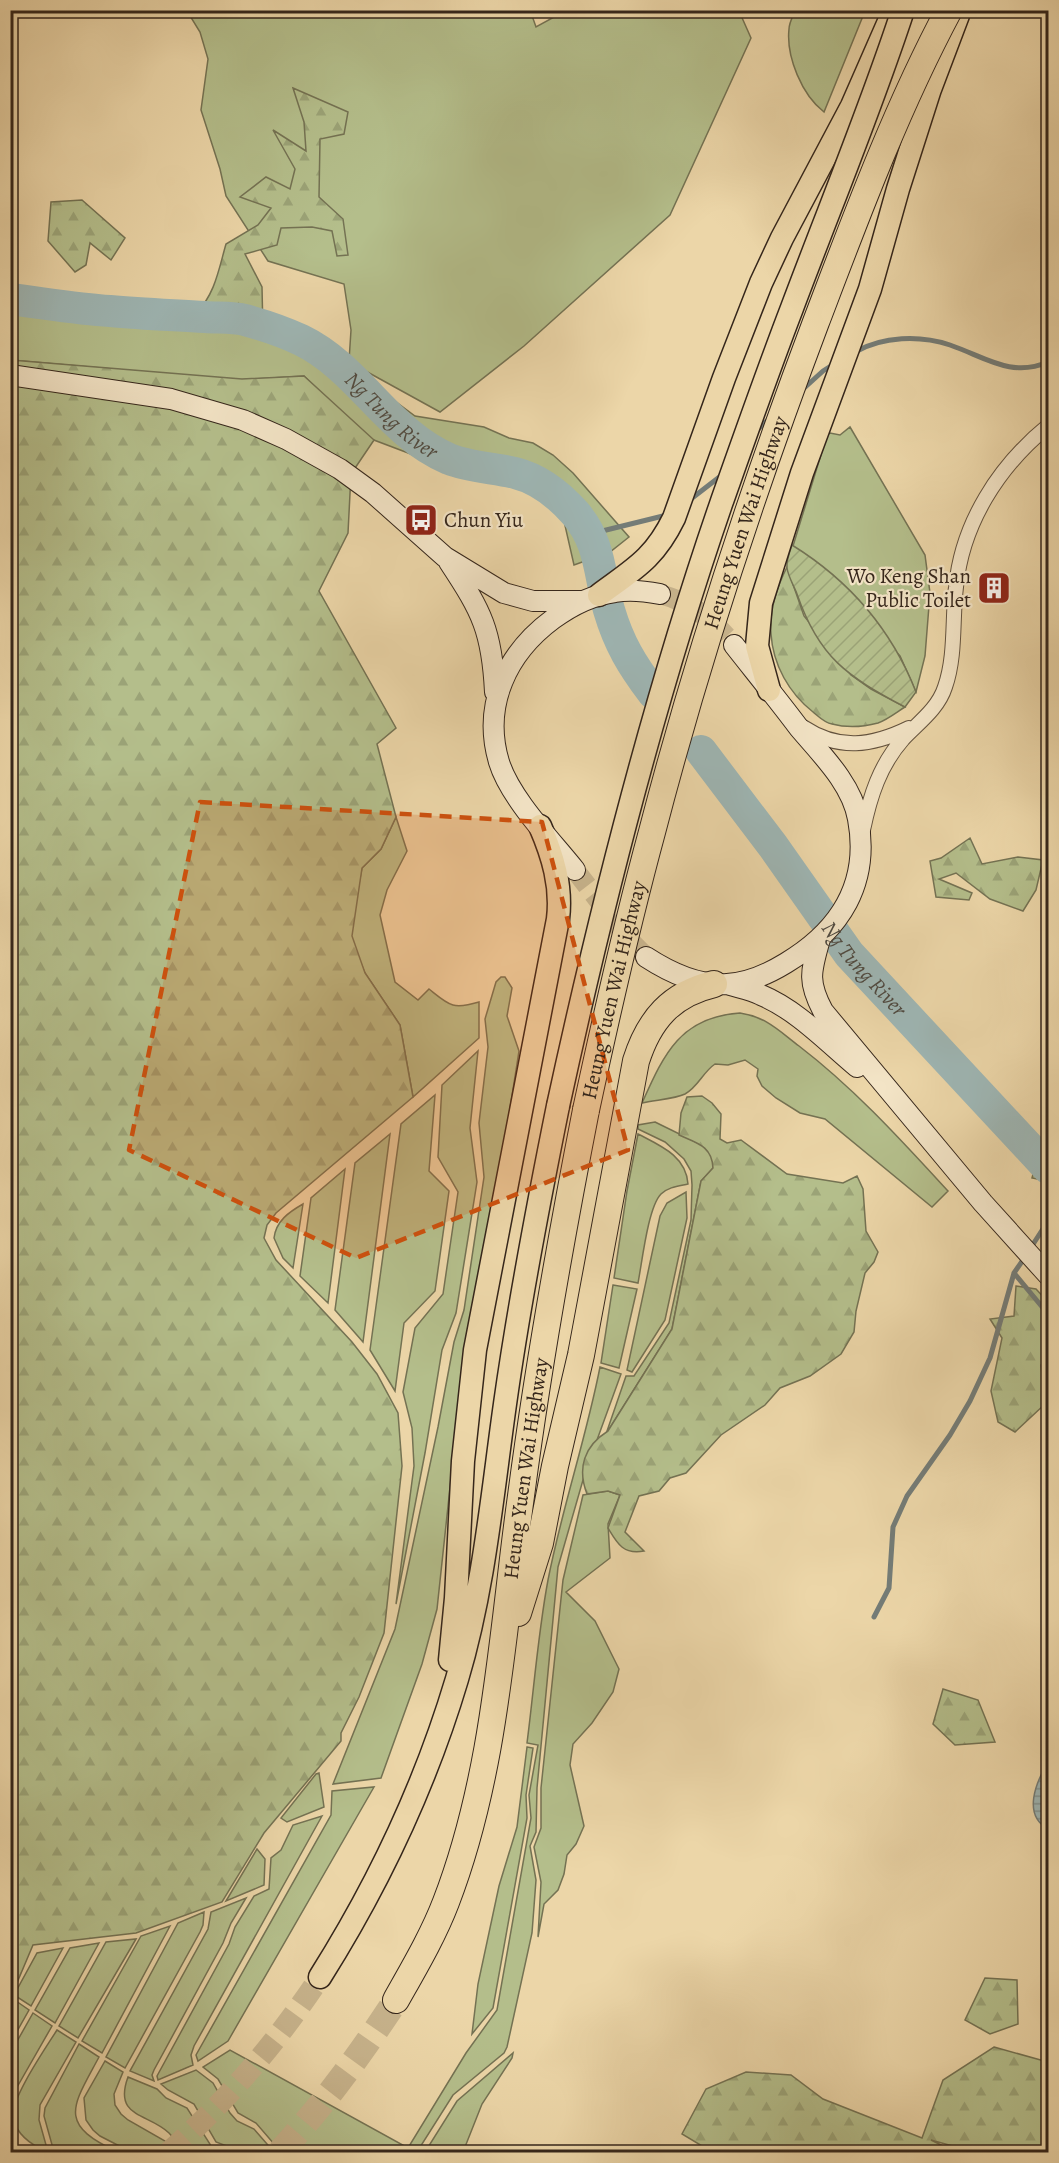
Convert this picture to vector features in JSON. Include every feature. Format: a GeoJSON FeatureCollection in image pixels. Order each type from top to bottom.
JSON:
{"type":"FeatureCollection","features":[{"type":"Feature","properties":{"kind":"highway"},"geometry":{"type":"LineString","coordinates":[[576,602],[633,582],[655,551],[674,518],[757,293],[782,238],[852,106],[894,10]]}},
{"type":"Feature","properties":{"kind":"highway","name":"Heung Yuen Wai Highway"},"geometry":{"type":"LineString","coordinates":[[320,1977],[351,1926],[426,1768],[444,1721],[464,1655],[479,1587],[511,1362],[533,1233],[585,982],[627,814],[679,635],[720,507],[771,365],[877,87],[903,10]]}},
{"type":"Feature","properties":{"kind":"highway","name":"Heung Yuen Wai Highway"},"geometry":{"type":"LineString","coordinates":[[396,2000],[423,1953],[445,1904],[458,1868],[483,1772],[500,1668],[533,1407],[554,1276],[608,1007],[652,831],[702,654],[788,397],[874,175],[909,92],[949,10]]}},
{"type":"Feature","properties":{"kind":"highway"},"geometry":{"type":"LineString","coordinates":[[770,690],[757,646],[761,603],[802,473],[870,289],[898,189],[930,89],[959,10]]}},
{"type":"Feature","properties":{"kind":"highway"},"geometry":{"type":"LineString","coordinates":[[444,1721],[456,1598],[463,1461],[474,1360],[558,919],[559,898],[554,862],[540,826]]}},
{"type":"Feature","properties":{"kind":"highway"},"geometry":{"type":"LineString","coordinates":[[500,1668],[540,1543],[581,1355],[636,1061],[650,1028],[664,1010],[684,994],[700,987],[720,984]]}},
{"type":"Feature","properties":{"kind":"main road"},"geometry":{"type":"LineString","coordinates":[[10,375],[171,399],[219,411],[309,451],[349,476],[373,493],[446,557],[504,593],[533,602],[576,602]]}},
{"type":"Feature","properties":{"kind":"main road"},"geometry":{"type":"LineString","coordinates":[[446,557],[472,597],[485,624],[492,652],[494,732],[502,769],[512,788],[575,870]]}},
{"type":"Feature","properties":{"kind":"main road"},"geometry":{"type":"LineString","coordinates":[[633,582],[660,594]]}},
{"type":"Feature","properties":{"kind":"main road"},"geometry":{"type":"LineString","coordinates":[[495,702],[503,677],[516,655],[536,633],[576,602]]}},
{"type":"Feature","properties":{"kind":"main road"},"geometry":{"type":"LineString","coordinates":[[720,984],[760,976],[795,958],[820,939],[845,908],[857,877],[860,850],[858,819],[849,795],[838,777],[734,645]]}},
{"type":"Feature","properties":{"kind":"main road"},"geometry":{"type":"LineString","coordinates":[[820,939],[811,973],[814,994],[823,1011],[896,1100],[1042,1268]]}},
{"type":"Feature","properties":{"kind":"main road"},"geometry":{"type":"LineString","coordinates":[[646,957],[670,971],[760,994],[791,1012],[896,1100]]}},
{"type":"Feature","properties":{"kind":"street"},"geometry":{"type":"LineString","coordinates":[[860,850],[868,808],[880,772],[891,754],[941,697],[946,686],[956,585],[974,520],[1008,464],[1048,426]]}},
{"type":"Feature","properties":{"kind":"street"},"geometry":{"type":"LineString","coordinates":[[793,720],[823,738],[852,743],[875,742],[919,724]]}},
{"type":"Feature","properties":{"kind":"highlighted area"},"geometry":{"type":"Polygon","coordinates":[[[200,802],[542,822],[628,1150],[356,1258],[129,1150],[200,802]]]}},
{"type":"Feature","properties":{"kind":"green space"},"geometry":{"type":"Polygon","coordinates":[[[530,10],[536,27],[565,11],[739,11],[751,38],[670,215],[524,346],[440,412],[351,363],[376,387],[415,416],[484,427],[509,438],[533,443],[553,455],[573,473],[629,537],[610,552],[574,565],[564,521],[550,506],[516,478],[482,481],[366,437],[304,376],[237,380],[11,360],[10,308],[166,322],[279,321],[339,352],[349,361],[351,330],[344,284],[268,261],[226,196],[201,110],[208,59],[200,32],[187,11],[530,10]]]}},
{"type":"Feature","properties":{"kind":"green space"},"geometry":{"type":"Polygon","coordinates":[[[795,11],[865,11],[824,112],[802,86],[793,63],[789,29],[795,11]]]}},
{"type":"Feature","properties":{"kind":"green space"},"geometry":{"type":"Polygon","coordinates":[[[293,88],[348,112],[344,134],[320,139],[319,197],[343,219],[348,255],[337,256],[332,231],[312,227],[281,228],[277,245],[245,254],[262,287],[263,333],[196,313],[212,290],[226,244],[258,225],[271,208],[240,197],[266,177],[290,189],[295,169],[273,130],[306,151],[304,122],[293,88]]]}},
{"type":"Feature","properties":{"kind":"green space"},"geometry":{"type":"Polygon","coordinates":[[[82,200],[125,238],[111,260],[90,243],[86,265],[75,272],[48,241],[51,202],[82,200]]]}},
{"type":"Feature","properties":{"kind":"green space"},"geometry":{"type":"Polygon","coordinates":[[[11,360],[242,379],[304,376],[374,440],[351,474],[348,533],[319,591],[396,728],[377,744],[396,817],[381,849],[362,868],[352,936],[365,973],[400,1025],[413,1097],[276,1213],[267,1225],[264,1238],[276,1260],[352,1342],[377,1374],[398,1413],[402,1466],[384,1633],[359,1697],[341,1733],[341,1741],[264,1833],[222,1902],[136,1933],[33,1945],[11,1997],[11,360]]]}},
{"type":"Feature","properties":{"kind":"green space"},"geometry":{"type":"Polygon","coordinates":[[[850,427],[925,555],[930,593],[925,656],[916,692],[900,656],[793,546],[827,435],[830,433],[840,435],[850,427]]]}},
{"type":"Feature","properties":{"kind":"green space"},"geometry":{"type":"Polygon","coordinates":[[[792,545],[813,559],[850,590],[881,627],[906,669],[916,692],[905,707],[851,674],[826,650],[806,616],[787,568],[792,545]]]}},
{"type":"Feature","properties":{"kind":"green space"},"geometry":{"type":"Polygon","coordinates":[[[787,567],[804,616],[851,675],[871,689],[905,707],[878,723],[843,726],[824,721],[797,696],[779,667],[771,634],[774,599],[787,567]]]}},
{"type":"Feature","properties":{"kind":"green space"},"geometry":{"type":"Polygon","coordinates":[[[396,817],[407,851],[387,890],[380,915],[395,982],[418,1000],[429,989],[451,1005],[463,1006],[479,1002],[479,1038],[413,1097],[400,1025],[365,973],[349,935],[362,868],[381,849],[396,817]]]}},
{"type":"Feature","properties":{"kind":"green space"},"geometry":{"type":"Polygon","coordinates":[[[970,838],[982,864],[1018,857],[1043,860],[1036,890],[1023,911],[990,899],[956,873],[939,879],[972,893],[969,900],[936,897],[930,861],[941,858],[970,838]]]}},
{"type":"Feature","properties":{"kind":"green space"},"geometry":{"type":"Polygon","coordinates":[[[501,977],[505,977],[512,988],[507,1016],[519,1051],[491,1230],[463,1366],[437,1609],[422,1664],[381,1778],[333,1784],[395,1629],[454,1342],[464,1310],[484,1177],[479,1123],[488,1047],[485,1019],[496,982],[501,977]]]}},
{"type":"Feature","properties":{"kind":"green space"},"geometry":{"type":"Polygon","coordinates":[[[740,1013],[771,1025],[820,1062],[877,1116],[948,1191],[932,1207],[825,1119],[800,1113],[776,1098],[762,1086],[757,1076],[758,1069],[745,1060],[728,1065],[715,1064],[685,1094],[642,1103],[667,1054],[688,1030],[719,1016],[740,1013]]]}},
{"type":"Feature","properties":{"kind":"green space"},"geometry":{"type":"Polygon","coordinates":[[[478,1051],[470,1128],[477,1182],[456,1313],[442,1350],[396,1604],[414,1466],[412,1428],[403,1392],[415,1328],[443,1294],[458,1192],[438,1157],[442,1085],[478,1051]]]}},
{"type":"Feature","properties":{"kind":"green space"},"geometry":{"type":"Polygon","coordinates":[[[435,1095],[429,1171],[449,1191],[435,1291],[404,1323],[395,1391],[370,1350],[401,1124],[435,1095]]]}},
{"type":"Feature","properties":{"kind":"green space"},"geometry":{"type":"Polygon","coordinates":[[[702,1096],[721,1114],[720,1139],[727,1143],[741,1140],[787,1174],[843,1183],[857,1176],[863,1189],[866,1231],[878,1252],[874,1262],[865,1273],[856,1311],[854,1332],[841,1354],[810,1376],[780,1388],[765,1405],[721,1435],[686,1473],[670,1478],[659,1491],[639,1496],[625,1532],[644,1551],[637,1552],[622,1547],[608,1528],[620,1495],[608,1491],[587,1494],[583,1467],[588,1451],[608,1431],[672,1329],[701,1181],[713,1168],[707,1150],[679,1135],[681,1113],[687,1097],[702,1096]]]}},
{"type":"Feature","properties":{"kind":"green space"},"geometry":{"type":"Polygon","coordinates":[[[655,1122],[702,1145],[713,1157],[713,1168],[701,1181],[672,1329],[606,1434],[626,1376],[634,1376],[669,1323],[691,1220],[691,1171],[684,1159],[665,1142],[638,1129],[638,1125],[655,1122]]]}},
{"type":"Feature","properties":{"kind":"green space"},"geometry":{"type":"Polygon","coordinates":[[[390,1134],[363,1342],[335,1310],[355,1163],[390,1134]]]}},
{"type":"Feature","properties":{"kind":"green space"},"geometry":{"type":"Polygon","coordinates":[[[638,1134],[671,1153],[677,1159],[683,1166],[688,1184],[667,1190],[656,1201],[649,1223],[638,1283],[614,1278],[638,1134]]]}},
{"type":"Feature","properties":{"kind":"green space"},"geometry":{"type":"Polygon","coordinates":[[[1043,1138],[1048,1138],[1048,1181],[1032,1178],[1043,1138]]]}},
{"type":"Feature","properties":{"kind":"green space"},"geometry":{"type":"Polygon","coordinates":[[[345,1169],[328,1303],[300,1276],[311,1198],[345,1169]]]}},
{"type":"Feature","properties":{"kind":"green space"},"geometry":{"type":"Polygon","coordinates":[[[686,1192],[687,1218],[665,1320],[632,1372],[627,1370],[660,1216],[667,1203],[686,1192]]]}},
{"type":"Feature","properties":{"kind":"green space"},"geometry":{"type":"Polygon","coordinates":[[[303,1204],[293,1268],[283,1258],[274,1238],[280,1222],[303,1204]]]}},
{"type":"Feature","properties":{"kind":"green space"},"geometry":{"type":"Polygon","coordinates":[[[613,1285],[637,1289],[619,1368],[601,1363],[613,1285]]]}},
{"type":"Feature","properties":{"kind":"green space"},"geometry":{"type":"Polygon","coordinates":[[[1016,1286],[1036,1289],[1048,1302],[1048,1363],[1041,1365],[1045,1404],[1015,1432],[998,1422],[991,1391],[1002,1338],[990,1319],[1014,1316],[1016,1286]]]}},
{"type":"Feature","properties":{"kind":"green space"},"geometry":{"type":"Polygon","coordinates":[[[600,1367],[621,1374],[585,1473],[558,1567],[537,1788],[536,1832],[530,1846],[536,1880],[532,1933],[507,2047],[504,2053],[453,2095],[417,2152],[281,2152],[256,2123],[238,2113],[218,2079],[203,2067],[230,2050],[408,2148],[466,2053],[497,2010],[531,1818],[529,1795],[538,1745],[527,1743],[545,1600],[554,1553],[600,1367]]]}},
{"type":"Feature","properties":{"kind":"green space"},"geometry":{"type":"Polygon","coordinates":[[[608,1491],[620,1495],[608,1524],[610,1558],[566,1592],[595,1621],[619,1669],[613,1692],[592,1723],[573,1744],[570,1765],[584,1826],[576,1844],[567,1855],[564,1874],[558,1890],[544,1904],[538,1937],[541,1882],[534,1847],[541,1828],[541,1788],[563,1580],[583,1495],[608,1491]]]}},
{"type":"Feature","properties":{"kind":"green space"},"geometry":{"type":"Polygon","coordinates":[[[943,1689],[978,1700],[995,1742],[955,1745],[933,1724],[943,1689]]]}},
{"type":"Feature","properties":{"kind":"green space"},"geometry":{"type":"Polygon","coordinates":[[[527,1747],[533,1748],[526,1795],[527,1818],[493,2008],[472,2034],[478,1984],[499,1886],[517,1827],[527,1747]]]}},
{"type":"Feature","properties":{"kind":"green space"},"geometry":{"type":"Polygon","coordinates":[[[319,1773],[324,1807],[287,1822],[281,1818],[316,1774],[319,1773]]]}},
{"type":"Feature","properties":{"kind":"green space"},"geometry":{"type":"Polygon","coordinates":[[[374,1787],[228,2041],[198,2061],[196,2055],[331,1815],[332,1791],[374,1787]]]}},
{"type":"Feature","properties":{"kind":"green space"},"geometry":{"type":"Polygon","coordinates":[[[322,1816],[194,2046],[191,2055],[193,2065],[158,2080],[157,2076],[229,1944],[235,1927],[254,1896],[269,1889],[271,1858],[281,1850],[293,1825],[322,1816]]]}},
{"type":"Feature","properties":{"kind":"green space"},"geometry":{"type":"Polygon","coordinates":[[[257,1849],[265,1859],[264,1885],[226,1901],[257,1849]]]}},
{"type":"Feature","properties":{"kind":"green space"},"geometry":{"type":"Polygon","coordinates":[[[246,1898],[154,2070],[152,2075],[154,2081],[130,2071],[208,1929],[211,1912],[246,1898]]]}},
{"type":"Feature","properties":{"kind":"green space"},"geometry":{"type":"Polygon","coordinates":[[[204,1912],[200,1932],[125,2068],[106,2057],[178,1923],[204,1912]]]}},
{"type":"Feature","properties":{"kind":"green space"},"geometry":{"type":"Polygon","coordinates":[[[170,1926],[102,2053],[82,2041],[141,1936],[170,1926]]]}},
{"type":"Feature","properties":{"kind":"green space"},"geometry":{"type":"Polygon","coordinates":[[[136,1939],[78,2038],[59,2026],[106,1942],[136,1939]]]}},
{"type":"Feature","properties":{"kind":"green space"},"geometry":{"type":"Polygon","coordinates":[[[99,1943],[55,2023],[35,2010],[70,1948],[99,1943]]]}},
{"type":"Feature","properties":{"kind":"green space"},"geometry":{"type":"Polygon","coordinates":[[[63,1948],[31,2006],[14,1995],[37,1953],[63,1948]]]}},
{"type":"Feature","properties":{"kind":"green space"},"geometry":{"type":"Polygon","coordinates":[[[985,1978],[1017,1980],[1018,2024],[990,2034],[965,2020],[985,1978]]]}},
{"type":"Feature","properties":{"kind":"green space"},"geometry":{"type":"Polygon","coordinates":[[[16,2001],[29,2010],[11,2042],[11,2010],[16,2001]]]}},
{"type":"Feature","properties":{"kind":"green space"},"geometry":{"type":"Polygon","coordinates":[[[33,2013],[52,2026],[16,2089],[11,2105],[11,2052],[33,2013]]]}},
{"type":"Feature","properties":{"kind":"green space"},"geometry":{"type":"Polygon","coordinates":[[[57,2030],[76,2042],[40,2105],[39,2120],[48,2152],[37,2147],[22,2135],[15,2124],[13,2110],[30,2074],[57,2030]]]}},
{"type":"Feature","properties":{"kind":"green space"},"geometry":{"type":"Polygon","coordinates":[[[79,2044],[99,2057],[77,2101],[78,2123],[98,2142],[118,2152],[54,2152],[44,2116],[45,2108],[79,2044]]]}},
{"type":"Feature","properties":{"kind":"green space"},"geometry":{"type":"Polygon","coordinates":[[[994,2047],[1048,2062],[1048,2152],[974,2152],[931,2140],[945,2147],[968,2152],[712,2152],[682,2134],[706,2089],[746,2072],[791,2075],[823,2099],[922,2138],[943,2080],[994,2047]]]}},
{"type":"Feature","properties":{"kind":"green space"},"geometry":{"type":"Polygon","coordinates":[[[513,2053],[482,2104],[463,2152],[425,2152],[457,2101],[513,2053]]]}},
{"type":"Feature","properties":{"kind":"green space"},"geometry":{"type":"Polygon","coordinates":[[[105,2061],[123,2072],[114,2094],[115,2105],[121,2114],[165,2141],[172,2152],[131,2152],[93,2130],[86,2120],[84,2098],[105,2061]]]}},
{"type":"Feature","properties":{"kind":"green space"},"geometry":{"type":"Polygon","coordinates":[[[196,2070],[213,2083],[237,2121],[254,2129],[274,2152],[235,2152],[216,2142],[194,2104],[161,2084],[196,2070]]]}},
{"type":"Feature","properties":{"kind":"green space"},"geometry":{"type":"Polygon","coordinates":[[[128,2077],[157,2089],[166,2098],[187,2108],[215,2152],[182,2152],[169,2133],[135,2113],[125,2100],[128,2077]]]}},
{"type":"Feature","properties":{"kind":"water"},"geometry":{"type":"Polygon","coordinates":[[[1048,1762],[1048,1829],[1040,1823],[1033,1807],[1039,1779],[1048,1762]]]}},
{"type":"Feature","properties":{"kind":"waterway","name":"Ng Tung River"},"geometry":{"type":"LineString","coordinates":[[10,299],[145,314],[236,318],[273,329],[301,340],[322,352],[408,433],[428,448],[457,462],[515,473],[540,484],[569,506],[584,524],[595,547],[609,610],[617,633],[632,663],[653,693]]}},
{"type":"Feature","properties":{"kind":"waterway"},"geometry":{"type":"LineString","coordinates":[[855,352],[889,340],[914,339],[950,345],[1010,367],[1022,368],[1048,362]]}},
{"type":"Feature","properties":{"kind":"waterway"},"geometry":{"type":"LineString","coordinates":[[802,390],[834,364]]}},
{"type":"Feature","properties":{"kind":"waterway"},"geometry":{"type":"LineString","coordinates":[[755,432],[770,418]]}},
{"type":"Feature","properties":{"kind":"waterway"},"geometry":{"type":"LineString","coordinates":[[687,502],[722,475]]}},
{"type":"Feature","properties":{"kind":"waterway"},"geometry":{"type":"LineString","coordinates":[[590,534],[668,513]]}},
{"type":"Feature","properties":{"kind":"waterway","name":"Ng Tung River"},"geometry":{"type":"LineString","coordinates":[[701,751],[773,846],[849,954],[1048,1168]]}},
{"type":"Feature","properties":{"kind":"waterway"},"geometry":{"type":"LineString","coordinates":[[1030,1249],[1048,1221]]}},
{"type":"Feature","properties":{"kind":"waterway"},"geometry":{"type":"LineString","coordinates":[[874,1617],[889,1588],[893,1527],[907,1496],[950,1435],[970,1401],[990,1358],[1014,1273],[1025,1257]]}},
{"type":"Feature","properties":{"kind":"waterway"},"geometry":{"type":"LineString","coordinates":[[1014,1273],[1048,1314]]}},
{"type":"Feature","properties":{"kind":"tunnel"},"geometry":{"type":"LineString","coordinates":[[660,594],[702,614],[734,645]]}},
{"type":"Feature","properties":{"kind":"tunnel"},"geometry":{"type":"LineString","coordinates":[[575,870],[630,941],[646,957]]}},
{"type":"Feature","properties":{"kind":"tunnel"},"geometry":{"type":"LineString","coordinates":[[169,2152],[250,2070],[320,1977]]}},
{"type":"Feature","properties":{"kind":"tunnel"},"geometry":{"type":"LineString","coordinates":[[280,2152],[341,2079],[396,2000]]}},
{"type":"Feature","properties":{"kind":"place","name":"Chun Yiu"},"geometry":{"type":"Point","coordinates":[421,520]}},
{"type":"Feature","properties":{"kind":"place","name":"Wo Keng Shan Public Toilet"},"geometry":{"type":"Point","coordinates":[994,588]}}]}
